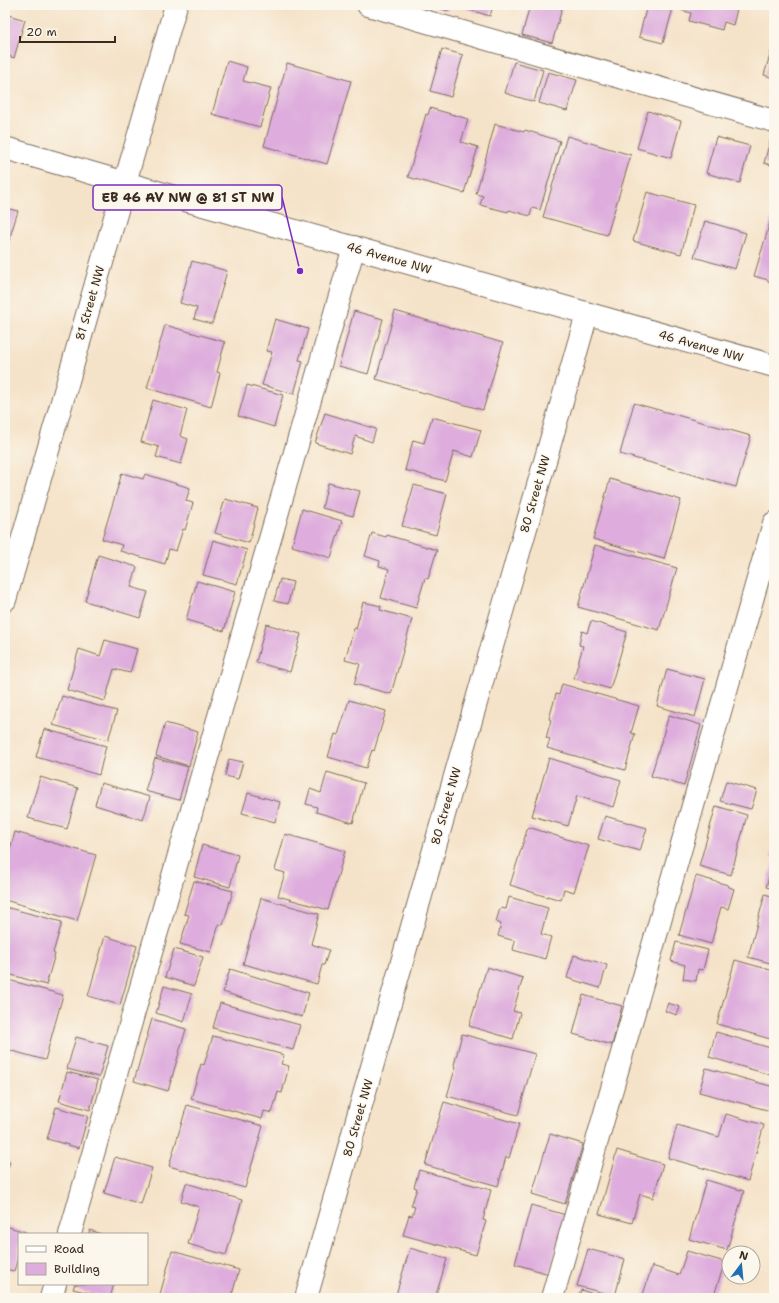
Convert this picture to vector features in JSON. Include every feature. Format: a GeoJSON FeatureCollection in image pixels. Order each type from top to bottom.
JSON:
{"type":"FeatureCollection","features":[{"type":"Feature","properties":{"kind":"street","name":"81 Street NW"},"geometry":{"type":"LineString","coordinates":[[5,600],[176,5]]}},
{"type":"Feature","properties":{"kind":"street"},"geometry":{"type":"LineString","coordinates":[[368,5],[774,121]]}},
{"type":"Feature","properties":{"kind":"street","name":"46 Avenue NW"},"geometry":{"type":"LineString","coordinates":[[5,148],[124,183],[774,366]]}},
{"type":"Feature","properties":{"kind":"street"},"geometry":{"type":"LineString","coordinates":[[70,1233],[354,247]]}},
{"type":"Feature","properties":{"kind":"street","name":"80 Street NW"},"geometry":{"type":"LineString","coordinates":[[306,1298],[587,314]]}},
{"type":"Feature","properties":{"kind":"street"},"geometry":{"type":"LineString","coordinates":[[552,1298],[774,523]]}},
{"type":"Feature","properties":{"kind":"street"},"geometry":{"type":"LineString","coordinates":[[51,1298],[55,1285]]}},
{"type":"Feature","properties":{"kind":"building"},"geometry":{"type":"Polygon","coordinates":[[[428,5],[449,5],[448,11],[428,5]]]}},
{"type":"Feature","properties":{"kind":"building"},"geometry":{"type":"Polygon","coordinates":[[[453,5],[493,5],[490,16],[453,5]]]}},
{"type":"Feature","properties":{"kind":"building"},"geometry":{"type":"Polygon","coordinates":[[[530,5],[563,5],[552,43],[522,35],[530,5]]]}},
{"type":"Feature","properties":{"kind":"building"},"geometry":{"type":"Polygon","coordinates":[[[647,5],[674,5],[663,43],[639,37],[647,5]]]}},
{"type":"Feature","properties":{"kind":"building"},"geometry":{"type":"Polygon","coordinates":[[[682,5],[738,5],[733,25],[724,22],[722,30],[689,21],[691,13],[681,10],[682,5]]]}},
{"type":"Feature","properties":{"kind":"building"},"geometry":{"type":"Polygon","coordinates":[[[774,9],[774,20],[771,19],[774,9]]]}},
{"type":"Feature","properties":{"kind":"building"},"geometry":{"type":"Polygon","coordinates":[[[5,14],[25,20],[14,58],[5,55],[5,14]]]}},
{"type":"Feature","properties":{"kind":"building"},"geometry":{"type":"Polygon","coordinates":[[[774,42],[774,78],[764,75],[774,42]]]}},
{"type":"Feature","properties":{"kind":"building"},"geometry":{"type":"Polygon","coordinates":[[[442,49],[463,55],[451,97],[430,91],[442,49]]]}},
{"type":"Feature","properties":{"kind":"building"},"geometry":{"type":"Polygon","coordinates":[[[227,61],[247,67],[243,81],[271,88],[260,127],[212,114],[227,61]]]}},
{"type":"Feature","properties":{"kind":"building"},"geometry":{"type":"Polygon","coordinates":[[[514,62],[543,70],[534,102],[505,93],[514,62]]]}},
{"type":"Feature","properties":{"kind":"building"},"geometry":{"type":"Polygon","coordinates":[[[287,63],[351,81],[327,164],[264,146],[287,63]]]}},
{"type":"Feature","properties":{"kind":"building"},"geometry":{"type":"Polygon","coordinates":[[[548,72],[577,80],[567,111],[539,103],[548,72]]]}},
{"type":"Feature","properties":{"kind":"building"},"geometry":{"type":"Polygon","coordinates":[[[430,108],[468,119],[461,142],[478,147],[464,193],[408,177],[426,114],[428,115],[430,108]]]}},
{"type":"Feature","properties":{"kind":"building"},"geometry":{"type":"Polygon","coordinates":[[[648,111],[681,121],[671,158],[637,148],[648,111]]]}},
{"type":"Feature","properties":{"kind":"building"},"geometry":{"type":"Polygon","coordinates":[[[495,124],[524,132],[525,130],[560,141],[540,210],[532,208],[530,216],[509,210],[508,212],[480,205],[483,196],[476,194],[495,124]]]}},
{"type":"Feature","properties":{"kind":"building"},"geometry":{"type":"Polygon","coordinates":[[[567,136],[631,155],[607,235],[543,217],[567,136]]]}},
{"type":"Feature","properties":{"kind":"building"},"geometry":{"type":"Polygon","coordinates":[[[716,137],[750,146],[740,183],[706,173],[716,137]]]}},
{"type":"Feature","properties":{"kind":"building"},"geometry":{"type":"Polygon","coordinates":[[[770,141],[774,142],[774,166],[764,163],[770,141]]]}},
{"type":"Feature","properties":{"kind":"building"},"geometry":{"type":"Polygon","coordinates":[[[647,192],[694,205],[681,254],[633,241],[647,192]]]}},
{"type":"Feature","properties":{"kind":"building"},"geometry":{"type":"Polygon","coordinates":[[[5,208],[18,211],[5,253],[5,208]]]}},
{"type":"Feature","properties":{"kind":"building"},"geometry":{"type":"Polygon","coordinates":[[[774,209],[774,283],[754,276],[774,209]]]}},
{"type":"Feature","properties":{"kind":"building"},"geometry":{"type":"Polygon","coordinates":[[[705,221],[746,233],[735,269],[694,257],[705,221]]]}},
{"type":"Feature","properties":{"kind":"building"},"geometry":{"type":"Polygon","coordinates":[[[192,261],[227,271],[212,324],[194,319],[197,308],[180,303],[192,261]]]}},
{"type":"Feature","properties":{"kind":"building"},"geometry":{"type":"Polygon","coordinates":[[[354,311],[383,319],[368,374],[339,366],[354,311]]]}},
{"type":"Feature","properties":{"kind":"building"},"geometry":{"type":"Polygon","coordinates":[[[395,311],[503,343],[483,410],[376,379],[395,311]]]}},
{"type":"Feature","properties":{"kind":"building"},"geometry":{"type":"Polygon","coordinates":[[[275,319],[308,329],[299,360],[303,361],[294,394],[262,385],[272,352],[266,351],[275,319]]]}},
{"type":"Feature","properties":{"kind":"building"},"geometry":{"type":"Polygon","coordinates":[[[165,325],[225,342],[217,372],[220,373],[211,407],[147,388],[165,325]]]}},
{"type":"Feature","properties":{"kind":"building"},"geometry":{"type":"Polygon","coordinates":[[[247,385],[283,395],[274,427],[238,416],[247,385]]]}},
{"type":"Feature","properties":{"kind":"building"},"geometry":{"type":"Polygon","coordinates":[[[153,400],[187,410],[180,436],[188,439],[181,464],[156,457],[159,447],[141,442],[153,400]]]}},
{"type":"Feature","properties":{"kind":"building"},"geometry":{"type":"Polygon","coordinates":[[[634,403],[751,436],[736,487],[620,454],[634,403]]]}},
{"type":"Feature","properties":{"kind":"building"},"geometry":{"type":"Polygon","coordinates":[[[325,413],[376,429],[372,442],[355,436],[350,454],[315,443],[325,413]]]}},
{"type":"Feature","properties":{"kind":"building"},"geometry":{"type":"Polygon","coordinates":[[[432,417],[481,430],[473,457],[454,451],[445,481],[405,470],[413,440],[424,443],[432,417]]]}},
{"type":"Feature","properties":{"kind":"building"},"geometry":{"type":"Polygon","coordinates":[[[122,473],[143,479],[145,474],[190,488],[186,501],[193,503],[185,530],[183,529],[176,551],[169,549],[165,564],[120,551],[122,545],[102,539],[122,473]]]}},
{"type":"Feature","properties":{"kind":"building"},"geometry":{"type":"Polygon","coordinates":[[[610,479],[681,500],[664,559],[593,539],[610,479]]]}},
{"type":"Feature","properties":{"kind":"building"},"geometry":{"type":"Polygon","coordinates":[[[328,483],[360,491],[353,516],[322,508],[328,483]]]}},
{"type":"Feature","properties":{"kind":"building"},"geometry":{"type":"Polygon","coordinates":[[[414,485],[447,494],[436,535],[402,526],[414,485]]]}},
{"type":"Feature","properties":{"kind":"building"},"geometry":{"type":"Polygon","coordinates":[[[225,499],[258,508],[249,543],[215,533],[225,499]]]}},
{"type":"Feature","properties":{"kind":"building"},"geometry":{"type":"Polygon","coordinates":[[[302,509],[342,521],[331,558],[292,546],[302,509]]]}},
{"type":"Feature","properties":{"kind":"building"},"geometry":{"type":"Polygon","coordinates":[[[372,533],[386,537],[387,535],[437,550],[428,579],[425,578],[416,608],[381,598],[389,569],[379,566],[380,561],[365,556],[372,533]]]}},
{"type":"Feature","properties":{"kind":"building"},"geometry":{"type":"Polygon","coordinates":[[[213,540],[247,550],[237,584],[203,575],[213,540]]]}},
{"type":"Feature","properties":{"kind":"building"},"geometry":{"type":"Polygon","coordinates":[[[595,545],[677,568],[659,630],[578,607],[595,545]]]}},
{"type":"Feature","properties":{"kind":"building"},"geometry":{"type":"Polygon","coordinates":[[[98,555],[137,567],[131,587],[148,592],[140,618],[85,601],[98,555]]]}},
{"type":"Feature","properties":{"kind":"building"},"geometry":{"type":"Polygon","coordinates":[[[280,579],[293,582],[288,604],[274,601],[280,579]]]}},
{"type":"Feature","properties":{"kind":"building"},"geometry":{"type":"Polygon","coordinates":[[[197,581],[235,592],[224,631],[186,620],[197,581]]]}},
{"type":"Feature","properties":{"kind":"building"},"geometry":{"type":"Polygon","coordinates":[[[363,602],[381,606],[380,610],[412,619],[391,694],[354,684],[360,664],[345,660],[354,628],[356,629],[363,602]]]}},
{"type":"Feature","properties":{"kind":"building"},"geometry":{"type":"Polygon","coordinates":[[[591,621],[627,632],[610,689],[574,678],[583,646],[579,645],[582,631],[587,633],[591,621]]]}},
{"type":"Feature","properties":{"kind":"building"},"geometry":{"type":"Polygon","coordinates":[[[266,624],[301,634],[290,672],[256,662],[266,624]]]}},
{"type":"Feature","properties":{"kind":"building"},"geometry":{"type":"Polygon","coordinates":[[[105,640],[137,649],[130,673],[114,669],[105,701],[67,690],[79,649],[100,656],[105,640]]]}},
{"type":"Feature","properties":{"kind":"building"},"geometry":{"type":"Polygon","coordinates":[[[667,669],[705,679],[695,717],[657,706],[667,669]]]}},
{"type":"Feature","properties":{"kind":"building"},"geometry":{"type":"Polygon","coordinates":[[[562,684],[639,706],[631,733],[635,734],[625,770],[547,748],[550,739],[546,738],[551,720],[549,719],[556,694],[559,695],[562,684]]]}},
{"type":"Feature","properties":{"kind":"building"},"geometry":{"type":"Polygon","coordinates":[[[62,696],[117,711],[108,740],[53,725],[62,696]]]}},
{"type":"Feature","properties":{"kind":"building"},"geometry":{"type":"Polygon","coordinates":[[[349,700],[386,711],[374,751],[372,750],[366,768],[328,757],[335,734],[338,735],[349,700]]]}},
{"type":"Feature","properties":{"kind":"building"},"geometry":{"type":"Polygon","coordinates":[[[669,715],[701,725],[684,786],[651,776],[669,715]]]}},
{"type":"Feature","properties":{"kind":"building"},"geometry":{"type":"Polygon","coordinates":[[[165,723],[198,732],[189,766],[156,756],[165,723]]]}},
{"type":"Feature","properties":{"kind":"building"},"geometry":{"type":"Polygon","coordinates":[[[44,729],[106,746],[99,775],[36,757],[44,729]]]}},
{"type":"Feature","properties":{"kind":"building"},"geometry":{"type":"Polygon","coordinates":[[[155,758],[188,767],[179,800],[145,791],[155,758]]]}},
{"type":"Feature","properties":{"kind":"building"},"geometry":{"type":"Polygon","coordinates":[[[549,758],[621,780],[613,807],[577,796],[568,826],[532,816],[549,758]]]}},
{"type":"Feature","properties":{"kind":"building"},"geometry":{"type":"Polygon","coordinates":[[[229,759],[243,762],[238,779],[225,776],[229,759]]]}},
{"type":"Feature","properties":{"kind":"building"},"geometry":{"type":"Polygon","coordinates":[[[327,772],[364,783],[353,823],[316,812],[317,807],[306,804],[310,789],[321,793],[327,772]]]}},
{"type":"Feature","properties":{"kind":"building"},"geometry":{"type":"Polygon","coordinates":[[[40,777],[78,788],[67,829],[28,818],[40,777]]]}},
{"type":"Feature","properties":{"kind":"building"},"geometry":{"type":"Polygon","coordinates":[[[726,781],[757,790],[751,809],[720,801],[726,781]]]}},
{"type":"Feature","properties":{"kind":"building"},"geometry":{"type":"Polygon","coordinates":[[[101,783],[150,797],[143,820],[95,805],[101,783]]]}},
{"type":"Feature","properties":{"kind":"building"},"geometry":{"type":"Polygon","coordinates":[[[248,793],[280,802],[275,822],[242,813],[248,793]]]}},
{"type":"Feature","properties":{"kind":"building"},"geometry":{"type":"Polygon","coordinates":[[[716,806],[747,815],[731,875],[699,866],[716,806]]]}},
{"type":"Feature","properties":{"kind":"building"},"geometry":{"type":"Polygon","coordinates":[[[605,816],[647,828],[640,851],[598,839],[605,816]]]}},
{"type":"Feature","properties":{"kind":"building"},"geometry":{"type":"Polygon","coordinates":[[[528,827],[589,846],[574,892],[564,889],[561,900],[510,885],[528,827]]]}},
{"type":"Feature","properties":{"kind":"building"},"geometry":{"type":"Polygon","coordinates":[[[15,832],[96,855],[77,921],[5,900],[5,867],[15,832]]]}},
{"type":"Feature","properties":{"kind":"building"},"geometry":{"type":"Polygon","coordinates":[[[285,834],[345,851],[328,910],[278,896],[285,873],[275,870],[285,834]]]}},
{"type":"Feature","properties":{"kind":"building"},"geometry":{"type":"Polygon","coordinates":[[[202,845],[238,855],[230,887],[194,877],[202,845]]]}},
{"type":"Feature","properties":{"kind":"building"},"geometry":{"type":"Polygon","coordinates":[[[774,846],[774,858],[770,857],[774,846]]]}},
{"type":"Feature","properties":{"kind":"building"},"geometry":{"type":"Polygon","coordinates":[[[774,860],[774,889],[766,887],[774,860]]]}},
{"type":"Feature","properties":{"kind":"building"},"geometry":{"type":"Polygon","coordinates":[[[696,876],[728,885],[727,886],[734,889],[728,909],[721,907],[711,944],[679,935],[696,876]]]}},
{"type":"Feature","properties":{"kind":"building"},"geometry":{"type":"Polygon","coordinates":[[[194,881],[233,891],[223,925],[219,924],[211,952],[180,944],[189,915],[184,914],[194,881]]]}},
{"type":"Feature","properties":{"kind":"building"},"geometry":{"type":"Polygon","coordinates":[[[765,894],[774,897],[774,964],[748,957],[765,894]]]}},
{"type":"Feature","properties":{"kind":"building"},"geometry":{"type":"Polygon","coordinates":[[[509,897],[548,908],[541,934],[551,937],[545,959],[513,950],[515,941],[498,936],[501,924],[496,922],[500,908],[506,909],[509,897]]]}},
{"type":"Feature","properties":{"kind":"building"},"geometry":{"type":"Polygon","coordinates":[[[261,898],[319,914],[311,944],[329,950],[324,965],[322,965],[317,984],[243,964],[261,898]]]}},
{"type":"Feature","properties":{"kind":"building"},"geometry":{"type":"Polygon","coordinates":[[[5,907],[62,922],[46,985],[5,973],[5,907]]]}},
{"type":"Feature","properties":{"kind":"building"},"geometry":{"type":"Polygon","coordinates":[[[105,936],[137,946],[120,1005],[88,996],[105,936]]]}},
{"type":"Feature","properties":{"kind":"building"},"geometry":{"type":"Polygon","coordinates":[[[676,942],[708,950],[703,970],[698,969],[696,981],[683,979],[685,965],[671,961],[676,942]]]}},
{"type":"Feature","properties":{"kind":"building"},"geometry":{"type":"Polygon","coordinates":[[[174,949],[203,957],[194,986],[165,977],[174,949]]]}},
{"type":"Feature","properties":{"kind":"building"},"geometry":{"type":"Polygon","coordinates":[[[574,955],[607,965],[600,988],[567,978],[574,955]]]}},
{"type":"Feature","properties":{"kind":"building"},"geometry":{"type":"Polygon","coordinates":[[[735,960],[774,971],[774,1040],[717,1024],[735,960]]]}},
{"type":"Feature","properties":{"kind":"building"},"geometry":{"type":"Polygon","coordinates":[[[487,967],[523,978],[513,1011],[520,1013],[513,1039],[469,1026],[487,967]]]}},
{"type":"Feature","properties":{"kind":"building"},"geometry":{"type":"Polygon","coordinates":[[[230,969],[309,993],[302,1017],[223,992],[230,969]]]}},
{"type":"Feature","properties":{"kind":"building"},"geometry":{"type":"Polygon","coordinates":[[[5,979],[63,995],[45,1060],[5,1049],[5,979]]]}},
{"type":"Feature","properties":{"kind":"building"},"geometry":{"type":"Polygon","coordinates":[[[164,986],[192,994],[184,1022],[156,1013],[164,986]]]}},
{"type":"Feature","properties":{"kind":"building"},"geometry":{"type":"Polygon","coordinates":[[[583,995],[622,1006],[612,1045],[573,1034],[583,995]]]}},
{"type":"Feature","properties":{"kind":"building"},"geometry":{"type":"Polygon","coordinates":[[[220,1003],[300,1025],[293,1050],[213,1028],[220,1003]]]}},
{"type":"Feature","properties":{"kind":"building"},"geometry":{"type":"Polygon","coordinates":[[[668,1003],[680,1007],[677,1015],[665,1011],[668,1003]]]}},
{"type":"Feature","properties":{"kind":"building"},"geometry":{"type":"Polygon","coordinates":[[[152,1019],[186,1029],[168,1091],[134,1081],[152,1019]]]}},
{"type":"Feature","properties":{"kind":"building"},"geometry":{"type":"Polygon","coordinates":[[[716,1032],[774,1049],[774,1076],[709,1057],[716,1032]]]}},
{"type":"Feature","properties":{"kind":"building"},"geometry":{"type":"Polygon","coordinates":[[[462,1034],[535,1054],[518,1115],[447,1096],[456,1066],[454,1065],[462,1034]]]}},
{"type":"Feature","properties":{"kind":"building"},"geometry":{"type":"Polygon","coordinates":[[[213,1036],[284,1055],[281,1064],[289,1066],[282,1093],[278,1092],[272,1113],[264,1111],[262,1119],[191,1099],[201,1064],[204,1065],[213,1036]]]}},
{"type":"Feature","properties":{"kind":"building"},"geometry":{"type":"Polygon","coordinates":[[[76,1037],[108,1046],[99,1077],[67,1069],[76,1037]]]}},
{"type":"Feature","properties":{"kind":"building"},"geometry":{"type":"Polygon","coordinates":[[[706,1068],[774,1087],[774,1103],[771,1111],[699,1092],[706,1068]]]}},
{"type":"Feature","properties":{"kind":"building"},"geometry":{"type":"Polygon","coordinates":[[[67,1072],[98,1080],[90,1110],[59,1101],[67,1072]]]}},
{"type":"Feature","properties":{"kind":"building"},"geometry":{"type":"Polygon","coordinates":[[[444,1102],[519,1124],[509,1158],[506,1157],[498,1186],[425,1165],[444,1102]]]}},
{"type":"Feature","properties":{"kind":"building"},"geometry":{"type":"Polygon","coordinates":[[[187,1105],[263,1126],[245,1188],[169,1166],[187,1105]]]}},
{"type":"Feature","properties":{"kind":"building"},"geometry":{"type":"Polygon","coordinates":[[[56,1107],[88,1116],[79,1148],[47,1139],[56,1107]]]}},
{"type":"Feature","properties":{"kind":"building"},"geometry":{"type":"Polygon","coordinates":[[[726,1114],[764,1125],[748,1181],[668,1158],[677,1125],[719,1137],[726,1114]]]}},
{"type":"Feature","properties":{"kind":"building"},"geometry":{"type":"Polygon","coordinates":[[[550,1134],[583,1144],[565,1204],[532,1194],[550,1134]]]}},
{"type":"Feature","properties":{"kind":"building"},"geometry":{"type":"Polygon","coordinates":[[[617,1150],[663,1164],[653,1198],[640,1194],[632,1223],[599,1214],[617,1150]]]}},
{"type":"Feature","properties":{"kind":"building"},"geometry":{"type":"Polygon","coordinates":[[[115,1157],[152,1168],[141,1204],[104,1193],[115,1157]]]}},
{"type":"Feature","properties":{"kind":"building"},"geometry":{"type":"Polygon","coordinates":[[[5,1160],[10,1162],[5,1176],[5,1160]]]}},
{"type":"Feature","properties":{"kind":"building"},"geometry":{"type":"Polygon","coordinates":[[[419,1170],[491,1190],[483,1220],[486,1221],[476,1255],[403,1235],[409,1215],[412,1216],[415,1207],[411,1206],[417,1188],[414,1187],[419,1170]]]}},
{"type":"Feature","properties":{"kind":"building"},"geometry":{"type":"Polygon","coordinates":[[[706,1180],[744,1191],[728,1245],[721,1245],[721,1248],[689,1239],[706,1180]]]}},
{"type":"Feature","properties":{"kind":"building"},"geometry":{"type":"Polygon","coordinates":[[[186,1183],[242,1200],[226,1255],[188,1244],[199,1207],[181,1201],[186,1183]]]}},
{"type":"Feature","properties":{"kind":"building"},"geometry":{"type":"Polygon","coordinates":[[[531,1205],[566,1215],[549,1274],[515,1264],[531,1205]]]}},
{"type":"Feature","properties":{"kind":"building"},"geometry":{"type":"Polygon","coordinates":[[[5,1226],[26,1232],[18,1233],[18,1257],[14,1271],[5,1269],[5,1226]]]}},
{"type":"Feature","properties":{"kind":"building"},"geometry":{"type":"Polygon","coordinates":[[[90,1230],[98,1233],[89,1233],[90,1230]]]}},
{"type":"Feature","properties":{"kind":"building"},"geometry":{"type":"Polygon","coordinates":[[[410,1248],[447,1259],[435,1298],[395,1298],[410,1248]]]}},
{"type":"Feature","properties":{"kind":"building"},"geometry":{"type":"Polygon","coordinates":[[[588,1249],[625,1259],[615,1296],[577,1286],[588,1249]]]}},
{"type":"Feature","properties":{"kind":"building"},"geometry":{"type":"Polygon","coordinates":[[[172,1251],[239,1270],[231,1298],[159,1298],[172,1251]]]}},
{"type":"Feature","properties":{"kind":"building"},"geometry":{"type":"Polygon","coordinates":[[[687,1251],[721,1261],[721,1274],[713,1298],[642,1298],[652,1266],[679,1275],[687,1251]]]}},
{"type":"Feature","properties":{"kind":"building"},"geometry":{"type":"Polygon","coordinates":[[[75,1285],[114,1285],[110,1298],[73,1289],[75,1285]]]}},
{"type":"Feature","properties":{"kind":"building"},"geometry":{"type":"Polygon","coordinates":[[[581,1290],[606,1298],[578,1298],[581,1290]]]}},
{"type":"Feature","properties":{"kind":"place","name":"EB 46 AV NW @ 81 ST NW"},"geometry":{"type":"Point","coordinates":[300,271]}}]}
